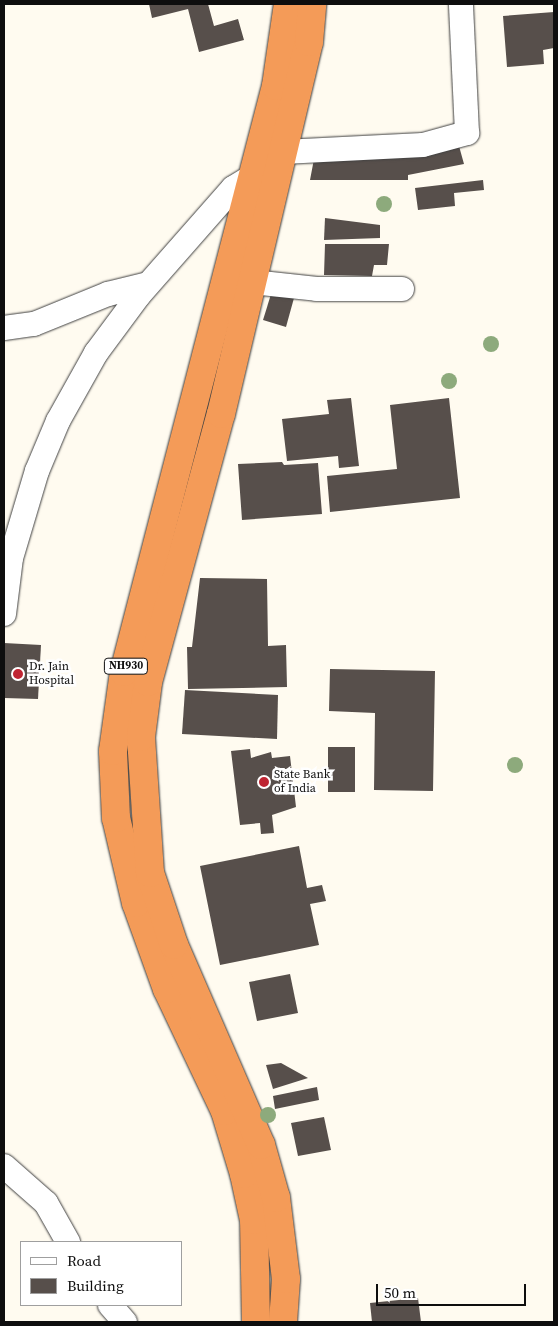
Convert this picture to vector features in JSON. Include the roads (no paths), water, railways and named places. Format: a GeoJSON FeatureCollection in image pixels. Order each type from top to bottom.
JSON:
{"type":"FeatureCollection","features":[{"type":"Feature","properties":{"kind":"highway","name":"NH930"},"geometry":{"type":"LineString","coordinates":[[283,1322],[286,1278],[276,1198],[261,1144],[171,936],[150,873],[142,806],[141,736],[148,682],[252,282],[288,4]]}},
{"type":"Feature","properties":{"kind":"highway","name":"NH930"},"geometry":{"type":"LineString","coordinates":[[256,1322],[254,1220],[244,1174],[224,1111],[167,989],[136,903],[116,818],[113,751],[124,672],[264,178],[283,152],[309,42],[312,4]]}},
{"type":"Feature","properties":{"kind":"street"},"geometry":{"type":"LineString","coordinates":[[283,152],[424,145],[467,133],[461,4]]}},
{"type":"Feature","properties":{"kind":"street"},"geometry":{"type":"LineString","coordinates":[[4,614],[8,560],[37,471],[58,421],[96,354],[148,284],[233,188],[264,178]]}},
{"type":"Feature","properties":{"kind":"street"},"geometry":{"type":"LineString","coordinates":[[252,282],[317,289],[402,289]]}},
{"type":"Feature","properties":{"kind":"street"},"geometry":{"type":"LineString","coordinates":[[4,328],[34,324],[108,294],[148,284]]}},
{"type":"Feature","properties":{"kind":"street"},"geometry":{"type":"LineString","coordinates":[[4,1166],[46,1203],[67,1241]]}},
{"type":"Feature","properties":{"kind":"street"},"geometry":{"type":"LineString","coordinates":[[111,1306],[125,1322]]}},
{"type":"Feature","properties":{"kind":"place","name":"Dr. Jain Hospital"},"geometry":{"type":"Point","coordinates":[18,674]}},
{"type":"Feature","properties":{"kind":"place","name":"State Bank of India"},"geometry":{"type":"Point","coordinates":[264,782]}}]}
